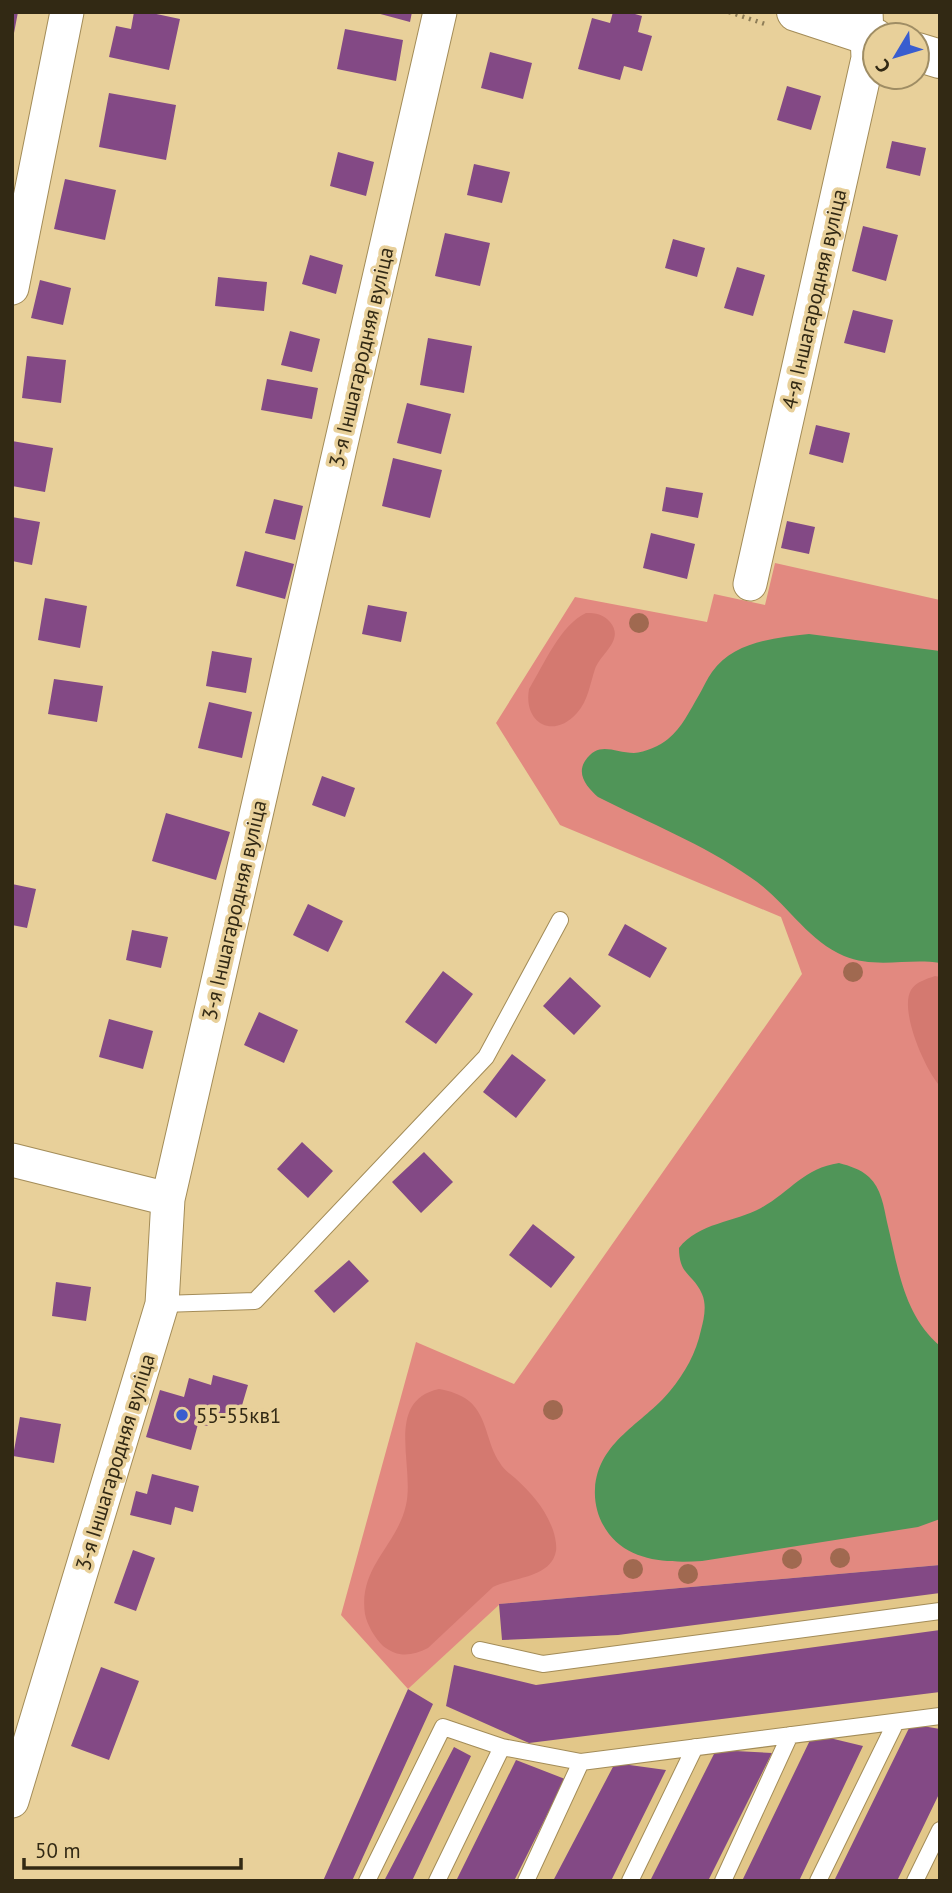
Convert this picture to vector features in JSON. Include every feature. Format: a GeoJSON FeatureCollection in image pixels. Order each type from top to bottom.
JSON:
{"type":"FeatureCollection","features":[{"type":"Feature","properties":{"kind":"street"},"geometry":{"type":"LineString","coordinates":[[12,288],[67,12]]}},
{"type":"Feature","properties":{"kind":"street","name":"3-я Іншагародняя вуліца"},"geometry":{"type":"LineString","coordinates":[[12,1801],[162,1304],[168,1199],[440,12]]}},
{"type":"Feature","properties":{"kind":"street"},"geometry":{"type":"LineString","coordinates":[[796,12],[861,26]]}},
{"type":"Feature","properties":{"kind":"street","name":"4-я Іншагародняя вуліца"},"geometry":{"type":"LineString","coordinates":[[750,584],[861,89]]}},
{"type":"Feature","properties":{"kind":"street"},"geometry":{"type":"LineString","coordinates":[[12,1160],[168,1199]]}},
{"type":"Feature","properties":{"kind":"lane"},"geometry":{"type":"LineString","coordinates":[[162,1304],[255,1301],[485,1057],[560,919]]}},
{"type":"Feature","properties":{"kind":"lane"},"geometry":{"type":"LineString","coordinates":[[481,1650],[543,1664],[940,1611]]}},
{"type":"Feature","properties":{"kind":"lane"},"geometry":{"type":"LineString","coordinates":[[367,1881],[443,1727],[502,1747],[581,1762],[940,1716]]}},
{"type":"Feature","properties":{"kind":"lane"},"geometry":{"type":"LineString","coordinates":[[818,1881],[896,1722]]}},
{"type":"Feature","properties":{"kind":"lane"},"geometry":{"type":"LineString","coordinates":[[723,1881],[790,1735]]}},
{"type":"Feature","properties":{"kind":"lane"},"geometry":{"type":"LineString","coordinates":[[437,1881],[502,1747]]}},
{"type":"Feature","properties":{"kind":"lane"},"geometry":{"type":"LineString","coordinates":[[630,1881],[695,1747]]}},
{"type":"Feature","properties":{"kind":"lane"},"geometry":{"type":"LineString","coordinates":[[526,1881],[581,1762]]}},
{"type":"Feature","properties":{"kind":"lane"},"geometry":{"type":"LineString","coordinates":[[915,1881],[940,1830]]}},
{"type":"Feature","properties":{"kind":"shaded area"},"geometry":{"type":"Polygon","coordinates":[[[775,563],[940,600],[940,1565],[500,1604],[408,1689],[341,1615],[416,1342],[514,1384],[802,974],[781,917],[560,825],[496,723],[575,597],[707,622],[714,594],[765,605],[775,563]]]}},
{"type":"Feature","properties":{"kind":"shaded area"},"geometry":{"type":"Polygon","coordinates":[[[586,613],[599,614],[610,622],[615,635],[613,641],[595,669],[586,698],[577,713],[559,725],[542,724],[535,719],[531,711],[529,689],[561,636],[577,618],[586,613]]]}},
{"type":"Feature","properties":{"kind":"shaded area"},"geometry":{"type":"Polygon","coordinates":[[[809,634],[940,651],[940,963],[868,962],[830,949],[750,877],[695,844],[598,797],[584,781],[582,771],[585,761],[596,751],[607,749],[634,753],[657,746],[668,739],[685,719],[712,672],[732,654],[756,643],[809,634]]]}},
{"type":"Feature","properties":{"kind":"shaded area"},"geometry":{"type":"Polygon","coordinates":[[[935,976],[940,977],[940,1086],[921,1054],[908,1011],[908,999],[913,987],[935,976]]]}},
{"type":"Feature","properties":{"kind":"shaded area"},"geometry":{"type":"Polygon","coordinates":[[[839,1163],[869,1177],[879,1192],[899,1273],[910,1305],[940,1346],[940,1519],[918,1527],[702,1561],[664,1561],[628,1550],[609,1534],[602,1524],[596,1507],[595,1489],[604,1458],[624,1434],[670,1391],[685,1370],[696,1347],[705,1312],[704,1303],[698,1287],[681,1264],[679,1248],[696,1233],[751,1213],[771,1202],[807,1175],[839,1163]]]}},
{"type":"Feature","properties":{"kind":"shaded area"},"geometry":{"type":"Polygon","coordinates":[[[439,1389],[462,1396],[475,1407],[501,1465],[532,1496],[546,1515],[554,1532],[556,1551],[553,1560],[539,1572],[493,1587],[428,1648],[416,1653],[400,1654],[383,1646],[374,1635],[366,1618],[364,1598],[367,1583],[395,1533],[406,1505],[408,1489],[405,1437],[412,1407],[422,1396],[439,1389]]]}},
{"type":"Feature","properties":{"kind":"shaded area"},"geometry":{"type":"Polygon","coordinates":[[[940,1565],[940,1881],[323,1881],[408,1689],[499,1604],[940,1565]]]}},
{"type":"Feature","properties":{"kind":"building"},"geometry":{"type":"Polygon","coordinates":[[[12,12],[18,12],[14,33],[12,33],[12,12]]]}},
{"type":"Feature","properties":{"kind":"building"},"geometry":{"type":"Polygon","coordinates":[[[134,12],[180,19],[169,70],[109,57],[116,26],[131,29],[134,12]]]}},
{"type":"Feature","properties":{"kind":"building"},"geometry":{"type":"Polygon","coordinates":[[[373,12],[412,12],[410,22],[373,12]]]}},
{"type":"Feature","properties":{"kind":"building"},"geometry":{"type":"Polygon","coordinates":[[[613,12],[642,16],[638,32],[652,36],[642,71],[624,66],[620,80],[578,69],[592,18],[610,23],[613,12]]]}},
{"type":"Feature","properties":{"kind":"building"},"geometry":{"type":"Polygon","coordinates":[[[345,29],[403,40],[396,81],[337,69],[345,29]]]}},
{"type":"Feature","properties":{"kind":"building"},"geometry":{"type":"Polygon","coordinates":[[[490,52],[532,63],[523,99],[481,88],[490,52]]]}},
{"type":"Feature","properties":{"kind":"building"},"geometry":{"type":"Polygon","coordinates":[[[787,86],[821,96],[811,130],[777,120],[787,86]]]}},
{"type":"Feature","properties":{"kind":"building"},"geometry":{"type":"Polygon","coordinates":[[[109,93],[176,105],[166,160],[99,147],[109,93]]]}},
{"type":"Feature","properties":{"kind":"building"},"geometry":{"type":"Polygon","coordinates":[[[892,141],[926,148],[920,176],[886,168],[892,141]]]}},
{"type":"Feature","properties":{"kind":"building"},"geometry":{"type":"Polygon","coordinates":[[[338,152],[374,162],[366,196],[330,186],[338,152]]]}},
{"type":"Feature","properties":{"kind":"building"},"geometry":{"type":"Polygon","coordinates":[[[474,164],[510,172],[502,203],[467,195],[474,164]]]}},
{"type":"Feature","properties":{"kind":"building"},"geometry":{"type":"Polygon","coordinates":[[[65,179],[116,190],[105,240],[54,229],[65,179]]]}},
{"type":"Feature","properties":{"kind":"building"},"geometry":{"type":"Polygon","coordinates":[[[863,226],[898,235],[886,281],[852,271],[863,226]]]}},
{"type":"Feature","properties":{"kind":"building"},"geometry":{"type":"Polygon","coordinates":[[[445,233],[490,243],[480,286],[435,276],[445,233]]]}},
{"type":"Feature","properties":{"kind":"building"},"geometry":{"type":"Polygon","coordinates":[[[673,239],[705,248],[697,277],[665,268],[673,239]]]}},
{"type":"Feature","properties":{"kind":"building"},"geometry":{"type":"Polygon","coordinates":[[[310,255],[343,265],[336,294],[302,284],[310,255]]]}},
{"type":"Feature","properties":{"kind":"building"},"geometry":{"type":"Polygon","coordinates":[[[737,267],[765,275],[753,316],[724,308],[737,267]]]}},
{"type":"Feature","properties":{"kind":"building"},"geometry":{"type":"Polygon","coordinates":[[[218,277],[267,282],[264,311],[215,306],[218,277]]]}},
{"type":"Feature","properties":{"kind":"building"},"geometry":{"type":"Polygon","coordinates":[[[40,280],[71,288],[63,325],[31,318],[40,280]]]}},
{"type":"Feature","properties":{"kind":"building"},"geometry":{"type":"Polygon","coordinates":[[[853,310],[893,320],[885,353],[844,343],[853,310]]]}},
{"type":"Feature","properties":{"kind":"building"},"geometry":{"type":"Polygon","coordinates":[[[290,331],[320,339],[312,372],[281,365],[290,331]]]}},
{"type":"Feature","properties":{"kind":"building"},"geometry":{"type":"Polygon","coordinates":[[[428,338],[472,346],[464,393],[420,385],[428,338]]]}},
{"type":"Feature","properties":{"kind":"building"},"geometry":{"type":"Polygon","coordinates":[[[27,356],[66,360],[61,403],[22,398],[27,356]]]}},
{"type":"Feature","properties":{"kind":"building"},"geometry":{"type":"Polygon","coordinates":[[[267,379],[318,388],[312,419],[261,410],[267,379]]]}},
{"type":"Feature","properties":{"kind":"building"},"geometry":{"type":"Polygon","coordinates":[[[407,403],[451,414],[441,454],[397,443],[407,403]]]}},
{"type":"Feature","properties":{"kind":"building"},"geometry":{"type":"Polygon","coordinates":[[[816,425],[850,433],[843,463],[809,454],[816,425]]]}},
{"type":"Feature","properties":{"kind":"building"},"geometry":{"type":"Polygon","coordinates":[[[12,441],[53,448],[45,492],[12,486],[12,441]]]}},
{"type":"Feature","properties":{"kind":"building"},"geometry":{"type":"Polygon","coordinates":[[[393,458],[442,470],[430,518],[382,506],[393,458]]]}},
{"type":"Feature","properties":{"kind":"building"},"geometry":{"type":"Polygon","coordinates":[[[666,487],[703,493],[698,518],[662,511],[666,487]]]}},
{"type":"Feature","properties":{"kind":"building"},"geometry":{"type":"Polygon","coordinates":[[[274,499],[303,506],[295,540],[265,533],[274,499]]]}},
{"type":"Feature","properties":{"kind":"building"},"geometry":{"type":"Polygon","coordinates":[[[12,517],[40,522],[32,565],[12,561],[12,517]]]}},
{"type":"Feature","properties":{"kind":"building"},"geometry":{"type":"Polygon","coordinates":[[[787,521],[815,527],[809,554],[781,548],[787,521]]]}},
{"type":"Feature","properties":{"kind":"building"},"geometry":{"type":"Polygon","coordinates":[[[651,533],[695,544],[687,579],[643,568],[651,533]]]}},
{"type":"Feature","properties":{"kind":"building"},"geometry":{"type":"Polygon","coordinates":[[[245,551],[294,564],[285,599],[236,586],[245,551]]]}},
{"type":"Feature","properties":{"kind":"building"},"geometry":{"type":"Polygon","coordinates":[[[45,598],[87,606],[80,648],[38,640],[45,598]]]}},
{"type":"Feature","properties":{"kind":"building"},"geometry":{"type":"Polygon","coordinates":[[[368,605],[407,612],[401,642],[362,634],[368,605]]]}},
{"type":"Feature","properties":{"kind":"building"},"geometry":{"type":"Polygon","coordinates":[[[212,651],[252,658],[246,693],[206,686],[212,651]]]}},
{"type":"Feature","properties":{"kind":"building"},"geometry":{"type":"Polygon","coordinates":[[[54,679],[103,686],[97,722],[48,714],[54,679]]]}},
{"type":"Feature","properties":{"kind":"building"},"geometry":{"type":"Polygon","coordinates":[[[209,702],[252,712],[242,758],[198,748],[209,702]]]}},
{"type":"Feature","properties":{"kind":"building"},"geometry":{"type":"Polygon","coordinates":[[[322,776],[355,788],[345,817],[312,805],[322,776]]]}},
{"type":"Feature","properties":{"kind":"building"},"geometry":{"type":"Polygon","coordinates":[[[166,813],[230,832],[216,880],[152,861],[166,813]]]}},
{"type":"Feature","properties":{"kind":"building"},"geometry":{"type":"Polygon","coordinates":[[[12,884],[36,889],[27,928],[12,925],[12,884]]]}},
{"type":"Feature","properties":{"kind":"building"},"geometry":{"type":"Polygon","coordinates":[[[308,904],[343,921],[328,952],[293,935],[308,904]]]}},
{"type":"Feature","properties":{"kind":"building"},"geometry":{"type":"Polygon","coordinates":[[[625,924],[667,948],[650,978],[608,955],[625,924]]]}},
{"type":"Feature","properties":{"kind":"building"},"geometry":{"type":"Polygon","coordinates":[[[132,930],[168,937],[161,968],[126,960],[132,930]]]}},
{"type":"Feature","properties":{"kind":"building"},"geometry":{"type":"Polygon","coordinates":[[[443,971],[473,994],[436,1044],[405,1022],[443,971]]]}},
{"type":"Feature","properties":{"kind":"building"},"geometry":{"type":"Polygon","coordinates":[[[570,977],[601,1006],[574,1035],[543,1006],[570,977]]]}},
{"type":"Feature","properties":{"kind":"building"},"geometry":{"type":"Polygon","coordinates":[[[259,1012],[298,1030],[284,1063],[244,1045],[259,1012]]]}},
{"type":"Feature","properties":{"kind":"building"},"geometry":{"type":"Polygon","coordinates":[[[109,1019],[153,1031],[143,1069],[99,1057],[109,1019]]]}},
{"type":"Feature","properties":{"kind":"building"},"geometry":{"type":"Polygon","coordinates":[[[512,1054],[546,1080],[516,1118],[483,1092],[512,1054]]]}},
{"type":"Feature","properties":{"kind":"building"},"geometry":{"type":"Polygon","coordinates":[[[302,1142],[333,1171],[308,1198],[277,1169],[302,1142]]]}},
{"type":"Feature","properties":{"kind":"building"},"geometry":{"type":"Polygon","coordinates":[[[424,1152],[453,1182],[421,1213],[392,1182],[424,1152]]]}},
{"type":"Feature","properties":{"kind":"building"},"geometry":{"type":"Polygon","coordinates":[[[533,1224],[575,1257],[551,1288],[509,1255],[533,1224]]]}},
{"type":"Feature","properties":{"kind":"building"},"geometry":{"type":"Polygon","coordinates":[[[349,1260],[369,1281],[334,1313],[314,1291],[349,1260]]]}},
{"type":"Feature","properties":{"kind":"building"},"geometry":{"type":"Polygon","coordinates":[[[56,1282],[91,1287],[86,1321],[52,1316],[56,1282]]]}},
{"type":"Feature","properties":{"kind":"building","name":"55-55кв1"},"geometry":{"type":"Polygon","coordinates":[[[213,1375],[248,1385],[238,1419],[213,1412],[208,1426],[198,1424],[191,1450],[146,1437],[160,1390],[184,1397],[189,1378],[211,1385],[213,1375]]]}},
{"type":"Feature","properties":{"kind":"building"},"geometry":{"type":"Polygon","coordinates":[[[20,1417],[61,1424],[54,1463],[13,1456],[20,1417]]]}},
{"type":"Feature","properties":{"kind":"building"},"geometry":{"type":"Polygon","coordinates":[[[152,1474],[199,1486],[193,1512],[175,1507],[171,1525],[130,1515],[136,1491],[147,1494],[152,1474]]]}},
{"type":"Feature","properties":{"kind":"building"},"geometry":{"type":"Polygon","coordinates":[[[133,1550],[155,1558],[136,1611],[114,1603],[133,1550]]]}},
{"type":"Feature","properties":{"kind":"building"},"geometry":{"type":"Polygon","coordinates":[[[940,1565],[940,1593],[618,1635],[502,1640],[499,1604],[940,1565]]]}},
{"type":"Feature","properties":{"kind":"building"},"geometry":{"type":"Polygon","coordinates":[[[940,1630],[940,1692],[529,1743],[446,1706],[454,1665],[536,1685],[940,1630]]]}},
{"type":"Feature","properties":{"kind":"building"},"geometry":{"type":"Polygon","coordinates":[[[101,1667],[139,1681],[109,1760],[71,1746],[101,1667]]]}},
{"type":"Feature","properties":{"kind":"building"},"geometry":{"type":"Polygon","coordinates":[[[408,1689],[433,1704],[352,1881],[323,1881],[408,1689]]]}},
{"type":"Feature","properties":{"kind":"building"},"geometry":{"type":"Polygon","coordinates":[[[911,1724],[940,1729],[940,1792],[897,1881],[834,1881],[911,1724]]]}},
{"type":"Feature","properties":{"kind":"building"},"geometry":{"type":"Polygon","coordinates":[[[813,1734],[863,1746],[799,1881],[742,1881],[813,1734]]]}},
{"type":"Feature","properties":{"kind":"building"},"geometry":{"type":"Polygon","coordinates":[[[454,1747],[471,1756],[412,1881],[384,1881],[454,1747]]]}},
{"type":"Feature","properties":{"kind":"building"},"geometry":{"type":"Polygon","coordinates":[[[716,1750],[772,1753],[708,1881],[650,1881],[716,1750]]]}},
{"type":"Feature","properties":{"kind":"building"},"geometry":{"type":"Polygon","coordinates":[[[516,1760],[565,1779],[514,1881],[456,1881],[516,1760]]]}},
{"type":"Feature","properties":{"kind":"building"},"geometry":{"type":"Polygon","coordinates":[[[615,1763],[666,1770],[611,1881],[553,1881],[615,1763]]]}},
{"type":"Feature","properties":{"kind":"place","name":"55-55кв1"},"geometry":{"type":"Point","coordinates":[182,1415]}}]}
